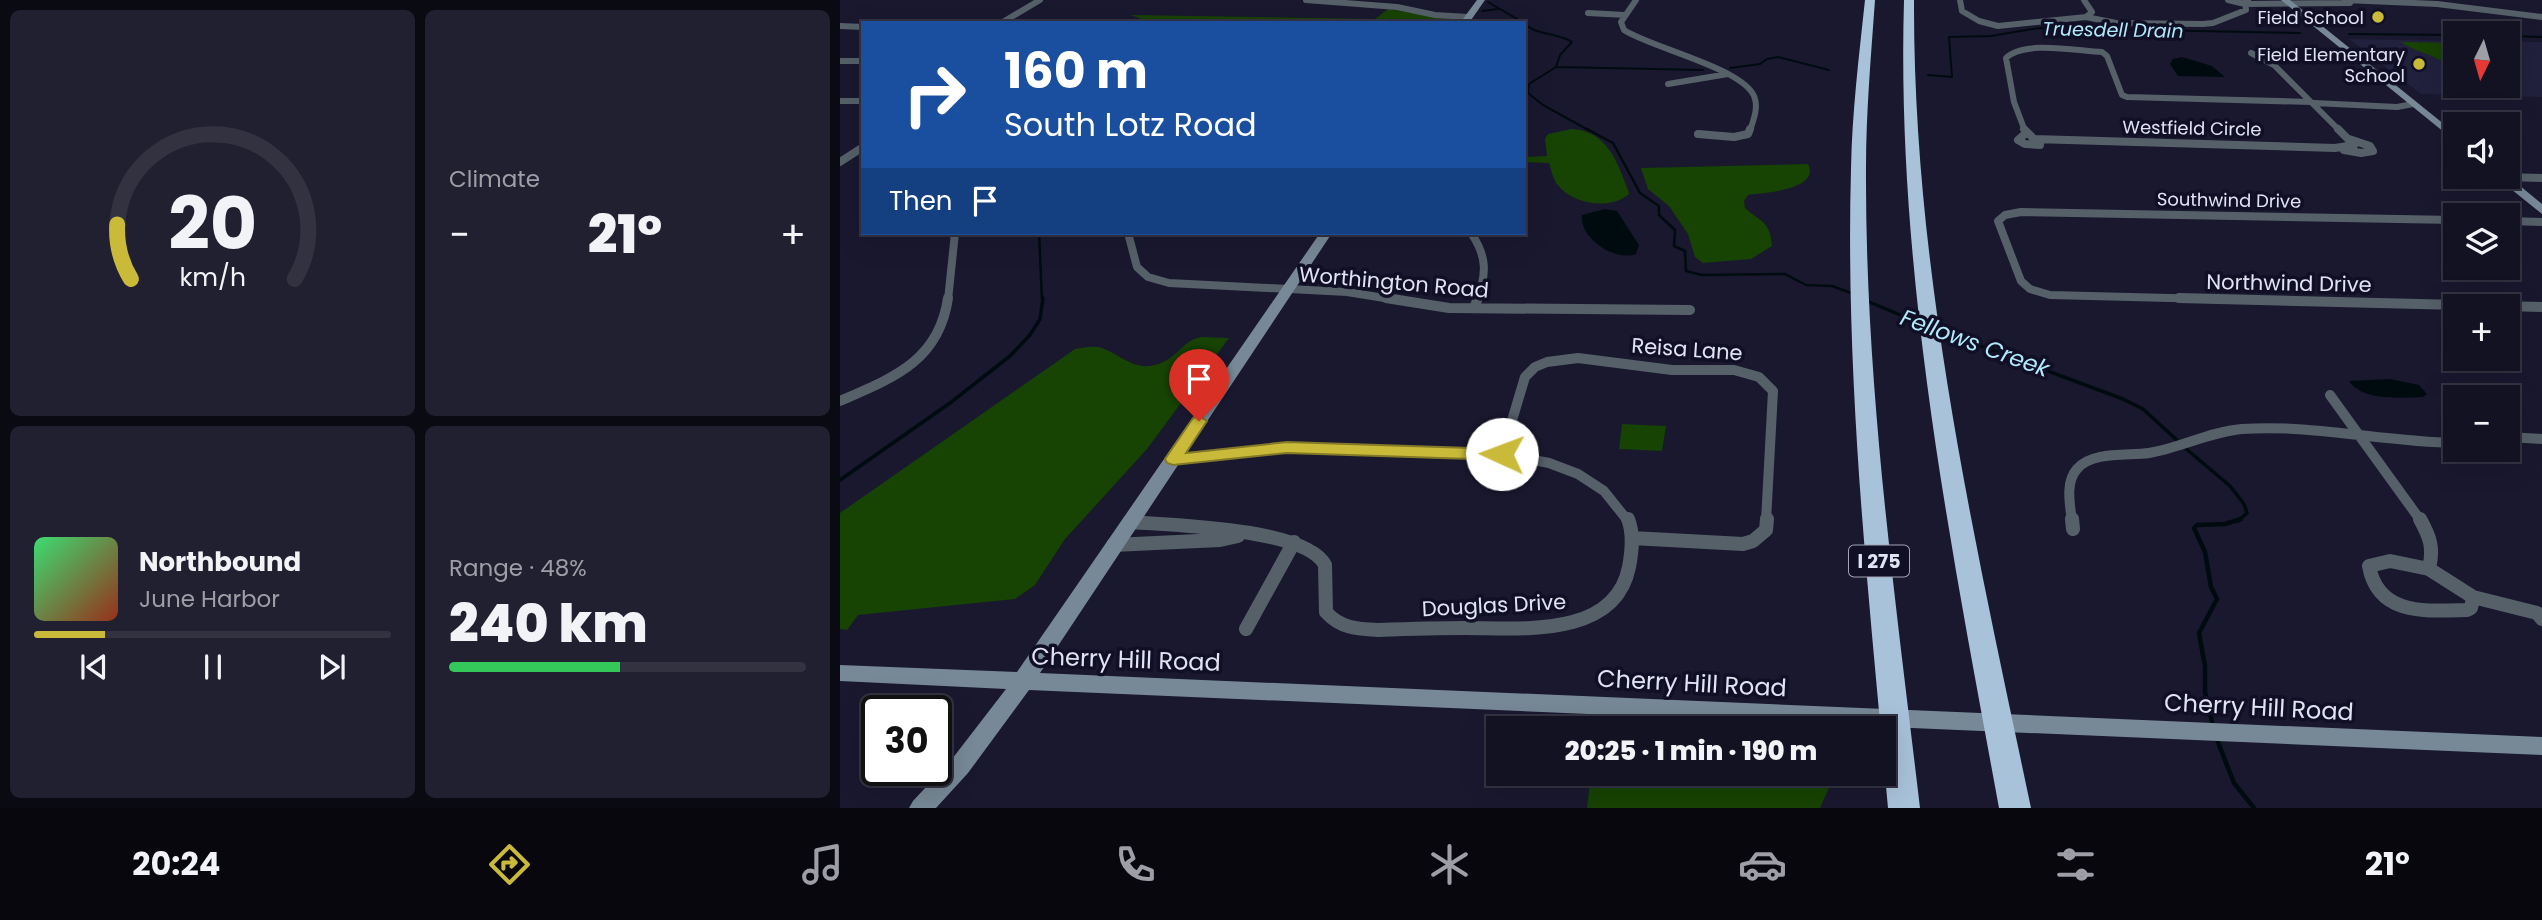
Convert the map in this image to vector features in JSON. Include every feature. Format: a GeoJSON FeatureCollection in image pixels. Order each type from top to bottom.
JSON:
{"type":"FeatureCollection","features":[{"type":"Feature","properties":{"kind":"highway","name":"I 275"},"geometry":{"type":"LineString","coordinates":[[1870,0],[1858,187],[1861,313],[1875,526],[1904,808]]}},
{"type":"Feature","properties":{"kind":"highway"},"geometry":{"type":"LineString","coordinates":[[1909,0],[1910,138],[1927,313],[1948,457],[2015,808]]}},
{"type":"Feature","properties":{"kind":"main road"},"geometry":{"type":"LineString","coordinates":[[1466,20],[1481,0]]}},
{"type":"Feature","properties":{"kind":"main road"},"geometry":{"type":"LineString","coordinates":[[2287,1],[2443,128]]}},
{"type":"Feature","properties":{"kind":"main road"},"geometry":{"type":"LineString","coordinates":[[2517,189],[2542,210]]}},
{"type":"Feature","properties":{"kind":"main road"},"geometry":{"type":"LineString","coordinates":[[921,808],[980,742],[1023,681],[1325,235]]}},
{"type":"Feature","properties":{"kind":"main road","name":"Cherry Hill Road"},"geometry":{"type":"LineString","coordinates":[[840,673],[2542,746]]}},
{"type":"Feature","properties":{"kind":"street"},"geometry":{"type":"LineString","coordinates":[[1004,21],[1040,0]]}},
{"type":"Feature","properties":{"kind":"street"},"geometry":{"type":"LineString","coordinates":[[1307,0],[1397,7],[1466,20]]}},
{"type":"Feature","properties":{"kind":"street"},"geometry":{"type":"LineString","coordinates":[[1636,0],[1621,24],[1630,34],[1728,74],[1746,84],[1756,98],[1750,132],[1734,137],[1698,134]]}},
{"type":"Feature","properties":{"kind":"street"},"geometry":{"type":"LineString","coordinates":[[1960,0],[1962,11],[1993,26],[2086,18],[2116,23],[2203,24],[2213,23],[2246,10],[2247,2]]}},
{"type":"Feature","properties":{"kind":"street"},"geometry":{"type":"LineString","coordinates":[[2084,0],[2092,12],[2086,18]]}},
{"type":"Feature","properties":{"kind":"street"},"geometry":{"type":"LineString","coordinates":[[2228,0],[2454,3],[2512,15],[2542,17]]}},
{"type":"Feature","properties":{"kind":"street"},"geometry":{"type":"LineString","coordinates":[[2345,0],[2357,2]]}},
{"type":"Feature","properties":{"kind":"street"},"geometry":{"type":"LineString","coordinates":[[1588,13],[1625,15]]}},
{"type":"Feature","properties":{"kind":"street"},"geometry":{"type":"LineString","coordinates":[[840,26],[861,27]]}},
{"type":"Feature","properties":{"kind":"street","name":"Westfield Circle"},"geometry":{"type":"LineString","coordinates":[[2035,48],[2102,52],[2107,56],[2121,93],[2127,97],[2311,102],[2348,139],[2370,146],[2373,151],[2361,153],[2335,148],[2049,141],[2040,145],[2022,143],[2017,138],[2026,133],[2016,110],[2007,55],[2015,50],[2035,48]]}},
{"type":"Feature","properties":{"kind":"street"},"geometry":{"type":"LineString","coordinates":[[2251,53],[2274,65],[2311,102],[2325,105],[2397,107],[2413,104]]}},
{"type":"Feature","properties":{"kind":"street"},"geometry":{"type":"LineString","coordinates":[[840,61],[861,61]]}},
{"type":"Feature","properties":{"kind":"street"},"geometry":{"type":"LineString","coordinates":[[1668,84],[1728,74]]}},
{"type":"Feature","properties":{"kind":"street"},"geometry":{"type":"LineString","coordinates":[[840,101],[861,101]]}},
{"type":"Feature","properties":{"kind":"street"},"geometry":{"type":"LineString","coordinates":[[2335,148],[2354,145],[2348,139]]}},
{"type":"Feature","properties":{"kind":"street"},"geometry":{"type":"LineString","coordinates":[[840,148],[861,149]]}},
{"type":"Feature","properties":{"kind":"street"},"geometry":{"type":"LineString","coordinates":[[840,162],[861,150]]}},
{"type":"Feature","properties":{"kind":"street"},"geometry":{"type":"LineString","coordinates":[[2520,177],[2542,178]]}},
{"type":"Feature","properties":{"kind":"street","name":"Southwind Drive"},"geometry":{"type":"LineString","coordinates":[[2036,291],[2021,281],[1998,223],[2003,215],[2021,212],[2443,220]]}},
{"type":"Feature","properties":{"kind":"street"},"geometry":{"type":"LineString","coordinates":[[2520,221],[2542,222]]}},
{"type":"Feature","properties":{"kind":"street"},"geometry":{"type":"LineString","coordinates":[[840,401],[874,386],[911,363],[941,330],[955,235]]}},
{"type":"Feature","properties":{"kind":"street","name":"Worthington Road"},"geometry":{"type":"LineString","coordinates":[[1128,235],[1133,264],[1141,273],[1153,279],[1185,286],[1347,292],[1431,306],[1690,310]]}},
{"type":"Feature","properties":{"kind":"street"},"geometry":{"type":"LineString","coordinates":[[1472,235],[1482,248],[1487,264],[1485,279],[1474,308]]}},
{"type":"Feature","properties":{"kind":"street","name":"Northwind Drive"},"geometry":{"type":"LineString","coordinates":[[2036,291],[2057,296],[2542,307]]}},
{"type":"Feature","properties":{"kind":"street","name":"Reisa Lane"},"geometry":{"type":"LineString","coordinates":[[1502,454],[1525,377],[1529,371],[1547,362],[1594,360],[1669,369],[1743,372],[1760,376],[1773,391],[1766,530],[1753,541],[1743,544],[1632,538]]}},
{"type":"Feature","properties":{"kind":"street"},"geometry":{"type":"LineString","coordinates":[[2330,395],[2417,513],[2431,539],[2433,553],[2428,569]]}},
{"type":"Feature","properties":{"kind":"street"},"geometry":{"type":"LineString","coordinates":[[2073,529],[2070,480],[2078,467],[2088,461],[2154,453],[2195,438],[2244,429],[2309,431],[2389,442],[2443,443]]}},
{"type":"Feature","properties":{"kind":"street"},"geometry":{"type":"LineString","coordinates":[[2520,438],[2542,439]]}},
{"type":"Feature","properties":{"kind":"street","name":"Douglas Drive"},"geometry":{"type":"LineString","coordinates":[[1129,522],[1248,534],[1308,547],[1323,560],[1327,569],[1324,600],[1329,617],[1345,627],[1363,630],[1560,625],[1583,619],[1605,607],[1620,592],[1629,573],[1632,538],[1626,516],[1607,493],[1592,481],[1559,465],[1502,454],[1287,448],[1173,459]]}},
{"type":"Feature","properties":{"kind":"street","name":"Douglas Drive"},"geometry":{"type":"LineString","coordinates":[[1114,545],[1220,540],[1248,534]]}},
{"type":"Feature","properties":{"kind":"street"},"geometry":{"type":"LineString","coordinates":[[1246,629],[1294,542]]}},
{"type":"Feature","properties":{"kind":"street"},"geometry":{"type":"LineString","coordinates":[[2473,597],[2471,608],[2467,610],[2413,609],[2399,606],[2379,593],[2368,568],[2377,562],[2414,564],[2428,569],[2473,597],[2537,613],[2542,619]]}},
{"type":"Feature","properties":{"kind":"shaded area","name":"Field Elementary School"},"geometry":{"type":"Polygon","coordinates":[[[2349,39],[2443,41],[2443,95],[2421,94],[2349,39]]]}},
{"type":"Feature","properties":{"kind":"shaded area","name":"Field Elementary School"},"geometry":{"type":"Polygon","coordinates":[[[2520,42],[2542,42],[2542,97],[2520,96],[2520,42]]]}},
{"type":"Feature","properties":{"kind":"shaded area"},"geometry":{"type":"Polygon","coordinates":[[[2182,57],[2212,66],[2225,77],[2178,76],[2170,64],[2173,59],[2182,57]]]}},
{"type":"Feature","properties":{"kind":"shaded area"},"geometry":{"type":"Polygon","coordinates":[[[1605,209],[1617,211],[1639,245],[1636,254],[1618,255],[1600,246],[1586,232],[1582,215],[1605,209]]]}},
{"type":"Feature","properties":{"kind":"shaded area"},"geometry":{"type":"Polygon","coordinates":[[[2390,379],[2419,385],[2427,394],[2423,397],[2383,397],[2363,392],[2349,381],[2390,379]]]}},
{"type":"Feature","properties":{"kind":"green space"},"geometry":{"type":"Polygon","coordinates":[[[1388,9],[1455,20],[1147,21],[1131,15],[1375,19],[1388,9]]]}},
{"type":"Feature","properties":{"kind":"green space"},"geometry":{"type":"Polygon","coordinates":[[[2401,42],[2443,43],[2443,59],[2440,60],[2401,42]]]}},
{"type":"Feature","properties":{"kind":"green space"},"geometry":{"type":"Polygon","coordinates":[[[1572,129],[1594,135],[1615,158],[1629,194],[1602,204],[1581,200],[1563,191],[1553,177],[1549,163],[1526,162],[1526,157],[1547,156],[1545,139],[1548,134],[1572,129]]]}},
{"type":"Feature","properties":{"kind":"green space"},"geometry":{"type":"Polygon","coordinates":[[[1808,164],[1810,173],[1799,185],[1748,195],[1744,201],[1745,208],[1767,227],[1772,246],[1751,259],[1703,263],[1695,257],[1688,234],[1669,206],[1648,189],[1641,168],[1808,164]]]}},
{"type":"Feature","properties":{"kind":"green space"},"geometry":{"type":"Polygon","coordinates":[[[1202,337],[1229,338],[1147,449],[1065,539],[1035,585],[1015,599],[858,615],[847,630],[840,629],[840,513],[1075,349],[1098,347],[1129,362],[1150,366],[1167,360],[1189,342],[1202,337]]]}},
{"type":"Feature","properties":{"kind":"green space"},"geometry":{"type":"Polygon","coordinates":[[[1622,424],[1666,426],[1662,451],[1619,449],[1622,424]]]}},
{"type":"Feature","properties":{"kind":"green space"},"geometry":{"type":"Polygon","coordinates":[[[1590,786],[1830,786],[1820,808],[1587,808],[1590,786]]]}},
{"type":"Feature","properties":{"kind":"waterway","name":"Fellows Creek"},"geometry":{"type":"LineString","coordinates":[[1488,2],[1521,21]]}},
{"type":"Feature","properties":{"kind":"waterway"},"geometry":{"type":"LineString","coordinates":[[1482,11],[1498,9]]}},
{"type":"Feature","properties":{"kind":"waterway","name":"Fellows Creek"},"geometry":{"type":"LineString","coordinates":[[1526,25],[1534,30],[1572,42],[1560,55],[1556,67]]}},
{"type":"Feature","properties":{"kind":"waterway","name":"Truesdell Drain"},"geometry":{"type":"LineString","coordinates":[[1928,75],[1952,77],[1949,37],[1991,36],[2039,28],[2300,33]]}},
{"type":"Feature","properties":{"kind":"waterway","name":"Truesdell Drain"},"geometry":{"type":"LineString","coordinates":[[2349,34],[2443,35]]}},
{"type":"Feature","properties":{"kind":"waterway","name":"Truesdell Drain"},"geometry":{"type":"LineString","coordinates":[[2520,36],[2542,37]]}},
{"type":"Feature","properties":{"kind":"waterway","name":"Truesdell Drain"},"geometry":{"type":"LineString","coordinates":[[1730,68],[1760,64],[1767,59],[1778,57],[1829,70]]}},
{"type":"Feature","properties":{"kind":"waterway","name":"Truesdell Drain"},"geometry":{"type":"LineString","coordinates":[[1556,67],[1703,70]]}},
{"type":"Feature","properties":{"kind":"waterway","name":"Fellows Creek"},"geometry":{"type":"LineString","coordinates":[[1556,67],[1529,84],[1528,93],[1543,105],[1590,131]]}},
{"type":"Feature","properties":{"kind":"waterway","name":"Fellows Creek"},"geometry":{"type":"LineString","coordinates":[[1587,129],[1613,143],[1640,193],[1659,206],[1659,215],[1675,230],[1674,246],[1685,251],[1686,271],[1702,275],[1785,274],[1806,285],[1832,286],[1854,294]]}},
{"type":"Feature","properties":{"kind":"waterway"},"geometry":{"type":"LineString","coordinates":[[1039,235],[1042,300]]}},
{"type":"Feature","properties":{"kind":"waterway"},"geometry":{"type":"LineString","coordinates":[[840,480],[950,403],[1010,356],[1030,335],[1040,319],[1043,298]]}},
{"type":"Feature","properties":{"kind":"waterway","name":"Fellows Creek"},"geometry":{"type":"LineString","coordinates":[[1867,301],[1924,325]]}},
{"type":"Feature","properties":{"kind":"waterway","name":"Fellows Creek"},"geometry":{"type":"LineString","coordinates":[[1938,330],[2123,399],[2143,409],[2179,442]]}},
{"type":"Feature","properties":{"kind":"waterway","name":"Fellows Creek"},"geometry":{"type":"LineString","coordinates":[[2184,447],[2230,486],[2244,504],[2247,513],[2240,519]]}},
{"type":"Feature","properties":{"kind":"waterway","name":"Fellows Creek"},"geometry":{"type":"LineString","coordinates":[[2213,726],[2205,692],[2205,666],[2199,633],[2217,599],[2211,587],[2205,552],[2194,528],[2197,525],[2225,524],[2240,519]]}},
{"type":"Feature","properties":{"kind":"waterway","name":"Fellows Creek"},"geometry":{"type":"LineString","coordinates":[[2216,737],[2234,783],[2254,808]]}},
{"type":"Feature","properties":{"kind":"place","name":"Field School"},"geometry":{"type":"Point","coordinates":[2378,17]}},
{"type":"Feature","properties":{"kind":"place","name":"Field Elementary School"},"geometry":{"type":"Point","coordinates":[2419,64]}},
{"type":"Feature","properties":{"kind":"route"},"geometry":{"type":"LineString","coordinates":[[1199,421],[1173,459],[1287,448],[1502,454]]}}]}
